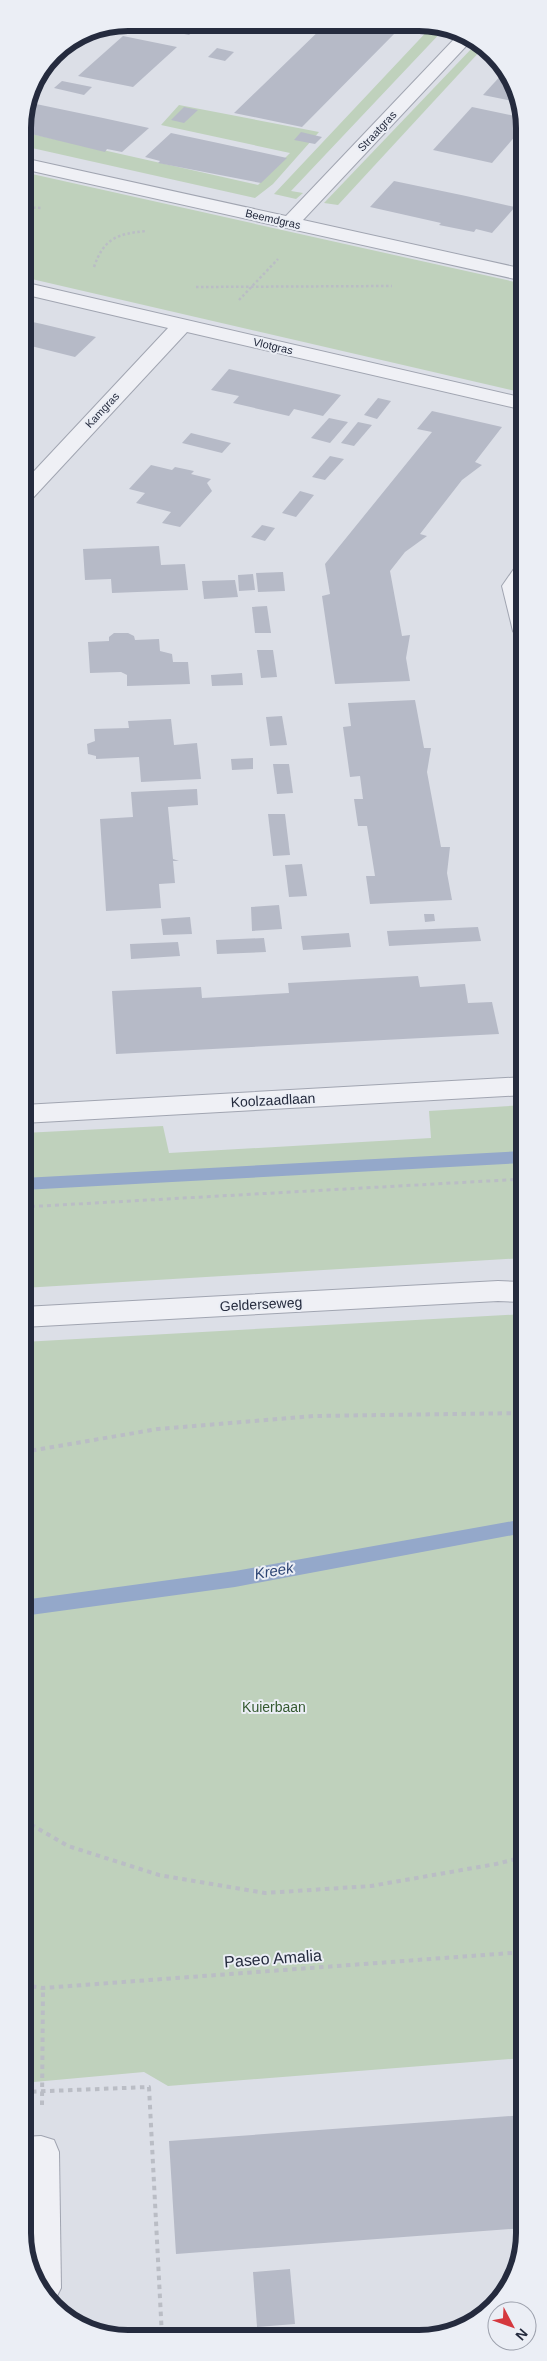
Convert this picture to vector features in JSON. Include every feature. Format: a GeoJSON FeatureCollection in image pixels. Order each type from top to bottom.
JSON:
{"type":"FeatureCollection","features":[{"type":"Feature","properties":{"kind":"street","name":"Straatgras"},"geometry":{"type":"LineString","coordinates":[[299,225],[462,41]]}},
{"type":"Feature","properties":{"kind":"street","name":"Beemdgras"},"geometry":{"type":"LineString","coordinates":[[31,166],[516,273]]}},
{"type":"Feature","properties":{"kind":"street","name":"Vlotgras"},"geometry":{"type":"LineString","coordinates":[[31,290],[516,402]]}},
{"type":"Feature","properties":{"kind":"street","name":"Kamgras"},"geometry":{"type":"LineString","coordinates":[[31,486],[182,325]]}},
{"type":"Feature","properties":{"kind":"street"},"geometry":{"type":"LineString","coordinates":[[516,582],[513,586],[516,599]]}},
{"type":"Feature","properties":{"kind":"street","name":"Koolzaadlaan"},"geometry":{"type":"LineString","coordinates":[[31,1114],[516,1086]]}},
{"type":"Feature","properties":{"kind":"street","name":"Gelderseweg"},"geometry":{"type":"LineString","coordinates":[[31,1317],[515,1289]]}},
{"type":"Feature","properties":{"kind":"street"},"geometry":{"type":"LineString","coordinates":[[32,2152],[41,2276]]}},
{"type":"Feature","properties":{"kind":"path"},"geometry":{"type":"LineString","coordinates":[[31,207],[42,208]]}},
{"type":"Feature","properties":{"kind":"path"},"geometry":{"type":"LineString","coordinates":[[210,331],[251,288],[299,225]]}},
{"type":"Feature","properties":{"kind":"path"},"geometry":{"type":"LineString","coordinates":[[100,274],[94,267],[99,250],[109,240],[126,233],[154,230]]}},
{"type":"Feature","properties":{"kind":"path"},"geometry":{"type":"LineString","coordinates":[[195,287],[396,286]]}},
{"type":"Feature","properties":{"kind":"path"},"geometry":{"type":"LineString","coordinates":[[31,1207],[516,1179]]}},
{"type":"Feature","properties":{"kind":"path"},"geometry":{"type":"LineString","coordinates":[[31,1451],[158,1429],[314,1416],[516,1414]]}},
{"type":"Feature","properties":{"kind":"path"},"geometry":{"type":"LineString","coordinates":[[31,1825],[68,1846],[159,1875],[265,1893],[371,1886],[516,1859]]}},
{"type":"Feature","properties":{"kind":"path","name":"Paseo Amalia"},"geometry":{"type":"LineString","coordinates":[[31,1987],[43,1988],[516,1953]]}},
{"type":"Feature","properties":{"kind":"path"},"geometry":{"type":"LineString","coordinates":[[32,2152],[42,2091],[43,1988]]}},
{"type":"Feature","properties":{"kind":"path"},"geometry":{"type":"LineString","coordinates":[[31,2092],[149,2087],[162,2330]]}},
{"type":"Feature","properties":{"kind":"green space"},"geometry":{"type":"Polygon","coordinates":[[[427,31],[440,33],[291,191],[303,193],[296,199],[274,194],[427,31]]]}},
{"type":"Feature","properties":{"kind":"green space"},"geometry":{"type":"Polygon","coordinates":[[[472,48],[479,52],[338,205],[324,203],[472,48]]]}},
{"type":"Feature","properties":{"kind":"green space"},"geometry":{"type":"Polygon","coordinates":[[[179,105],[319,132],[273,184],[255,198],[31,148],[31,134],[258,185],[290,153],[161,125],[179,105]]]}},
{"type":"Feature","properties":{"kind":"green space"},"geometry":{"type":"Polygon","coordinates":[[[31,174],[516,282],[516,391],[31,279],[31,174]]]}},
{"type":"Feature","properties":{"kind":"green space"},"geometry":{"type":"Polygon","coordinates":[[[516,1106],[516,1258],[31,1288],[31,1133],[163,1126],[169,1153],[431,1138],[429,1111],[516,1106]]]}},
{"type":"Feature","properties":{"kind":"green space","name":"Kuierbaan"},"geometry":{"type":"Polygon","coordinates":[[[516,1314],[516,2059],[168,2086],[144,2072],[31,2082],[31,1342],[516,1314]]]}},
{"type":"Feature","properties":{"kind":"building"},"geometry":{"type":"Polygon","coordinates":[[[170,31],[194,31],[189,35],[170,31]]]}},
{"type":"Feature","properties":{"kind":"building"},"geometry":{"type":"Polygon","coordinates":[[[319,31],[397,31],[302,127],[234,113],[319,31]]]}},
{"type":"Feature","properties":{"kind":"building"},"geometry":{"type":"Polygon","coordinates":[[[123,36],[177,47],[133,87],[78,76],[123,36]]]}},
{"type":"Feature","properties":{"kind":"building"},"geometry":{"type":"Polygon","coordinates":[[[217,48],[234,52],[225,61],[208,57],[217,48]]]}},
{"type":"Feature","properties":{"kind":"building"},"geometry":{"type":"Polygon","coordinates":[[[500,76],[512,101],[483,95],[500,76]]]}},
{"type":"Feature","properties":{"kind":"building"},"geometry":{"type":"Polygon","coordinates":[[[62,81],[92,87],[84,95],[54,88],[62,81]]]}},
{"type":"Feature","properties":{"kind":"building"},"geometry":{"type":"Polygon","coordinates":[[[36,104],[149,128],[122,152],[107,149],[105,152],[31,134],[34,106],[36,104]]]}},
{"type":"Feature","properties":{"kind":"building"},"geometry":{"type":"Polygon","coordinates":[[[184,107],[198,110],[184,123],[171,120],[184,107]]]}},
{"type":"Feature","properties":{"kind":"building"},"geometry":{"type":"Polygon","coordinates":[[[472,107],[515,116],[516,135],[492,163],[433,150],[472,107]]]}},
{"type":"Feature","properties":{"kind":"building"},"geometry":{"type":"Polygon","coordinates":[[[301,132],[322,137],[315,144],[294,140],[301,132]]]}},
{"type":"Feature","properties":{"kind":"building"},"geometry":{"type":"Polygon","coordinates":[[[171,133],[287,158],[261,183],[158,163],[160,161],[145,157],[171,133]]]}},
{"type":"Feature","properties":{"kind":"building"},"geometry":{"type":"Polygon","coordinates":[[[394,181],[515,207],[492,233],[476,229],[474,232],[439,225],[441,223],[370,207],[394,181]]]}},
{"type":"Feature","properties":{"kind":"building"},"geometry":{"type":"Polygon","coordinates":[[[31,322],[96,337],[75,357],[31,346],[31,322]]]}},
{"type":"Feature","properties":{"kind":"building"},"geometry":{"type":"Polygon","coordinates":[[[229,369],[341,395],[323,416],[294,409],[289,416],[233,403],[239,396],[211,390],[229,369]]]}},
{"type":"Feature","properties":{"kind":"building"},"geometry":{"type":"Polygon","coordinates":[[[378,398],[391,401],[377,419],[364,415],[378,398]]]}},
{"type":"Feature","properties":{"kind":"building"},"geometry":{"type":"Polygon","coordinates":[[[432,411],[502,427],[475,462],[482,465],[462,480],[420,534],[427,536],[405,552],[390,571],[402,636],[410,635],[406,658],[410,681],[335,684],[322,596],[330,594],[325,564],[432,432],[417,429],[432,411]]]}},
{"type":"Feature","properties":{"kind":"building"},"geometry":{"type":"Polygon","coordinates":[[[329,418],[348,422],[330,443],[311,438],[329,418]]]}},
{"type":"Feature","properties":{"kind":"building"},"geometry":{"type":"Polygon","coordinates":[[[358,422],[372,425],[354,446],[341,443],[358,422]]]}},
{"type":"Feature","properties":{"kind":"building"},"geometry":{"type":"Polygon","coordinates":[[[191,433],[231,443],[222,453],[182,443],[191,433]]]}},
{"type":"Feature","properties":{"kind":"building"},"geometry":{"type":"Polygon","coordinates":[[[330,456],[344,459],[325,480],[312,477],[330,456]]]}},
{"type":"Feature","properties":{"kind":"building"},"geometry":{"type":"Polygon","coordinates":[[[151,465],[172,470],[175,467],[194,471],[191,474],[211,479],[207,483],[212,491],[180,527],[162,523],[171,512],[136,503],[145,493],[129,489],[151,465]]]}},
{"type":"Feature","properties":{"kind":"building"},"geometry":{"type":"Polygon","coordinates":[[[300,491],[314,495],[296,517],[282,513],[300,491]]]}},
{"type":"Feature","properties":{"kind":"building"},"geometry":{"type":"Polygon","coordinates":[[[262,525],[275,528],[265,541],[251,537],[262,525]]]}},
{"type":"Feature","properties":{"kind":"building"},"geometry":{"type":"Polygon","coordinates":[[[159,546],[161,565],[185,564],[188,590],[112,593],[111,579],[85,580],[83,549],[159,546]]]}},
{"type":"Feature","properties":{"kind":"building"},"geometry":{"type":"Polygon","coordinates":[[[283,572],[285,591],[258,592],[256,573],[283,572]]]}},
{"type":"Feature","properties":{"kind":"building"},"geometry":{"type":"Polygon","coordinates":[[[253,574],[255,590],[239,591],[238,575],[253,574]]]}},
{"type":"Feature","properties":{"kind":"building"},"geometry":{"type":"Polygon","coordinates":[[[235,580],[238,597],[204,599],[202,581],[235,580]]]}},
{"type":"Feature","properties":{"kind":"building"},"geometry":{"type":"Polygon","coordinates":[[[267,606],[271,633],[255,633],[252,607],[267,606]]]}},
{"type":"Feature","properties":{"kind":"building"},"geometry":{"type":"Polygon","coordinates":[[[114,633],[128,633],[134,636],[135,640],[159,639],[160,651],[172,654],[173,662],[188,662],[190,684],[127,686],[127,675],[121,672],[90,673],[88,642],[109,641],[109,637],[114,633]]]}},
{"type":"Feature","properties":{"kind":"building"},"geometry":{"type":"Polygon","coordinates":[[[257,650],[273,650],[277,677],[261,678],[257,650]]]}},
{"type":"Feature","properties":{"kind":"building"},"geometry":{"type":"Polygon","coordinates":[[[242,673],[243,685],[212,686],[211,675],[242,673]]]}},
{"type":"Feature","properties":{"kind":"building"},"geometry":{"type":"Polygon","coordinates":[[[415,700],[424,748],[431,748],[427,772],[441,847],[450,847],[447,873],[452,900],[370,904],[366,876],[375,876],[367,826],[358,826],[354,799],[363,799],[360,776],[350,777],[343,727],[351,726],[348,703],[415,700]]]}},
{"type":"Feature","properties":{"kind":"building"},"geometry":{"type":"Polygon","coordinates":[[[282,716],[287,745],[270,746],[266,717],[282,716]]]}},
{"type":"Feature","properties":{"kind":"building"},"geometry":{"type":"Polygon","coordinates":[[[171,719],[174,745],[197,743],[201,779],[141,782],[139,757],[96,759],[96,756],[88,754],[87,744],[95,741],[94,729],[129,728],[128,721],[171,719]]]}},
{"type":"Feature","properties":{"kind":"building"},"geometry":{"type":"Polygon","coordinates":[[[253,758],[253,769],[232,770],[231,759],[253,758]]]}},
{"type":"Feature","properties":{"kind":"building"},"geometry":{"type":"Polygon","coordinates":[[[273,764],[289,764],[293,793],[277,794],[273,764]]]}},
{"type":"Feature","properties":{"kind":"building"},"geometry":{"type":"Polygon","coordinates":[[[197,789],[198,805],[168,807],[173,859],[179,861],[173,861],[175,883],[159,884],[161,908],[106,911],[100,819],[133,817],[131,792],[197,789]]]}},
{"type":"Feature","properties":{"kind":"building"},"geometry":{"type":"Polygon","coordinates":[[[268,814],[285,814],[290,855],[273,856],[268,814]]]}},
{"type":"Feature","properties":{"kind":"building"},"geometry":{"type":"Polygon","coordinates":[[[302,864],[307,896],[289,897],[285,865],[302,864]]]}},
{"type":"Feature","properties":{"kind":"building"},"geometry":{"type":"Polygon","coordinates":[[[279,905],[282,929],[252,931],[251,907],[279,905]]]}},
{"type":"Feature","properties":{"kind":"building"},"geometry":{"type":"Polygon","coordinates":[[[424,914],[434,914],[435,921],[425,922],[424,914]]]}},
{"type":"Feature","properties":{"kind":"building"},"geometry":{"type":"Polygon","coordinates":[[[190,917],[192,934],[163,935],[161,919],[190,917]]]}},
{"type":"Feature","properties":{"kind":"building"},"geometry":{"type":"Polygon","coordinates":[[[478,927],[481,941],[389,946],[387,931],[478,927]]]}},
{"type":"Feature","properties":{"kind":"building"},"geometry":{"type":"Polygon","coordinates":[[[349,933],[351,947],[303,950],[301,936],[349,933]]]}},
{"type":"Feature","properties":{"kind":"building"},"geometry":{"type":"Polygon","coordinates":[[[264,938],[266,952],[217,954],[216,940],[264,938]]]}},
{"type":"Feature","properties":{"kind":"building"},"geometry":{"type":"Polygon","coordinates":[[[178,942],[180,956],[131,959],[130,944],[178,942]]]}},
{"type":"Feature","properties":{"kind":"building"},"geometry":{"type":"Polygon","coordinates":[[[418,976],[420,987],[465,984],[468,1003],[492,1002],[499,1034],[116,1054],[112,991],[201,987],[202,998],[289,993],[288,983],[418,976]]]}},
{"type":"Feature","properties":{"kind":"building"},"geometry":{"type":"Polygon","coordinates":[[[516,2116],[516,2229],[176,2254],[169,2141],[516,2116]]]}},
{"type":"Feature","properties":{"kind":"building"},"geometry":{"type":"Polygon","coordinates":[[[290,2269],[295,2324],[257,2327],[253,2272],[290,2269]]]}},
{"type":"Feature","properties":{"kind":"waterway"},"geometry":{"type":"LineString","coordinates":[[31,1184],[516,1157]]}},
{"type":"Feature","properties":{"kind":"waterway","name":"Kreek"},"geometry":{"type":"LineString","coordinates":[[31,1607],[235,1579],[516,1527]]}}]}
